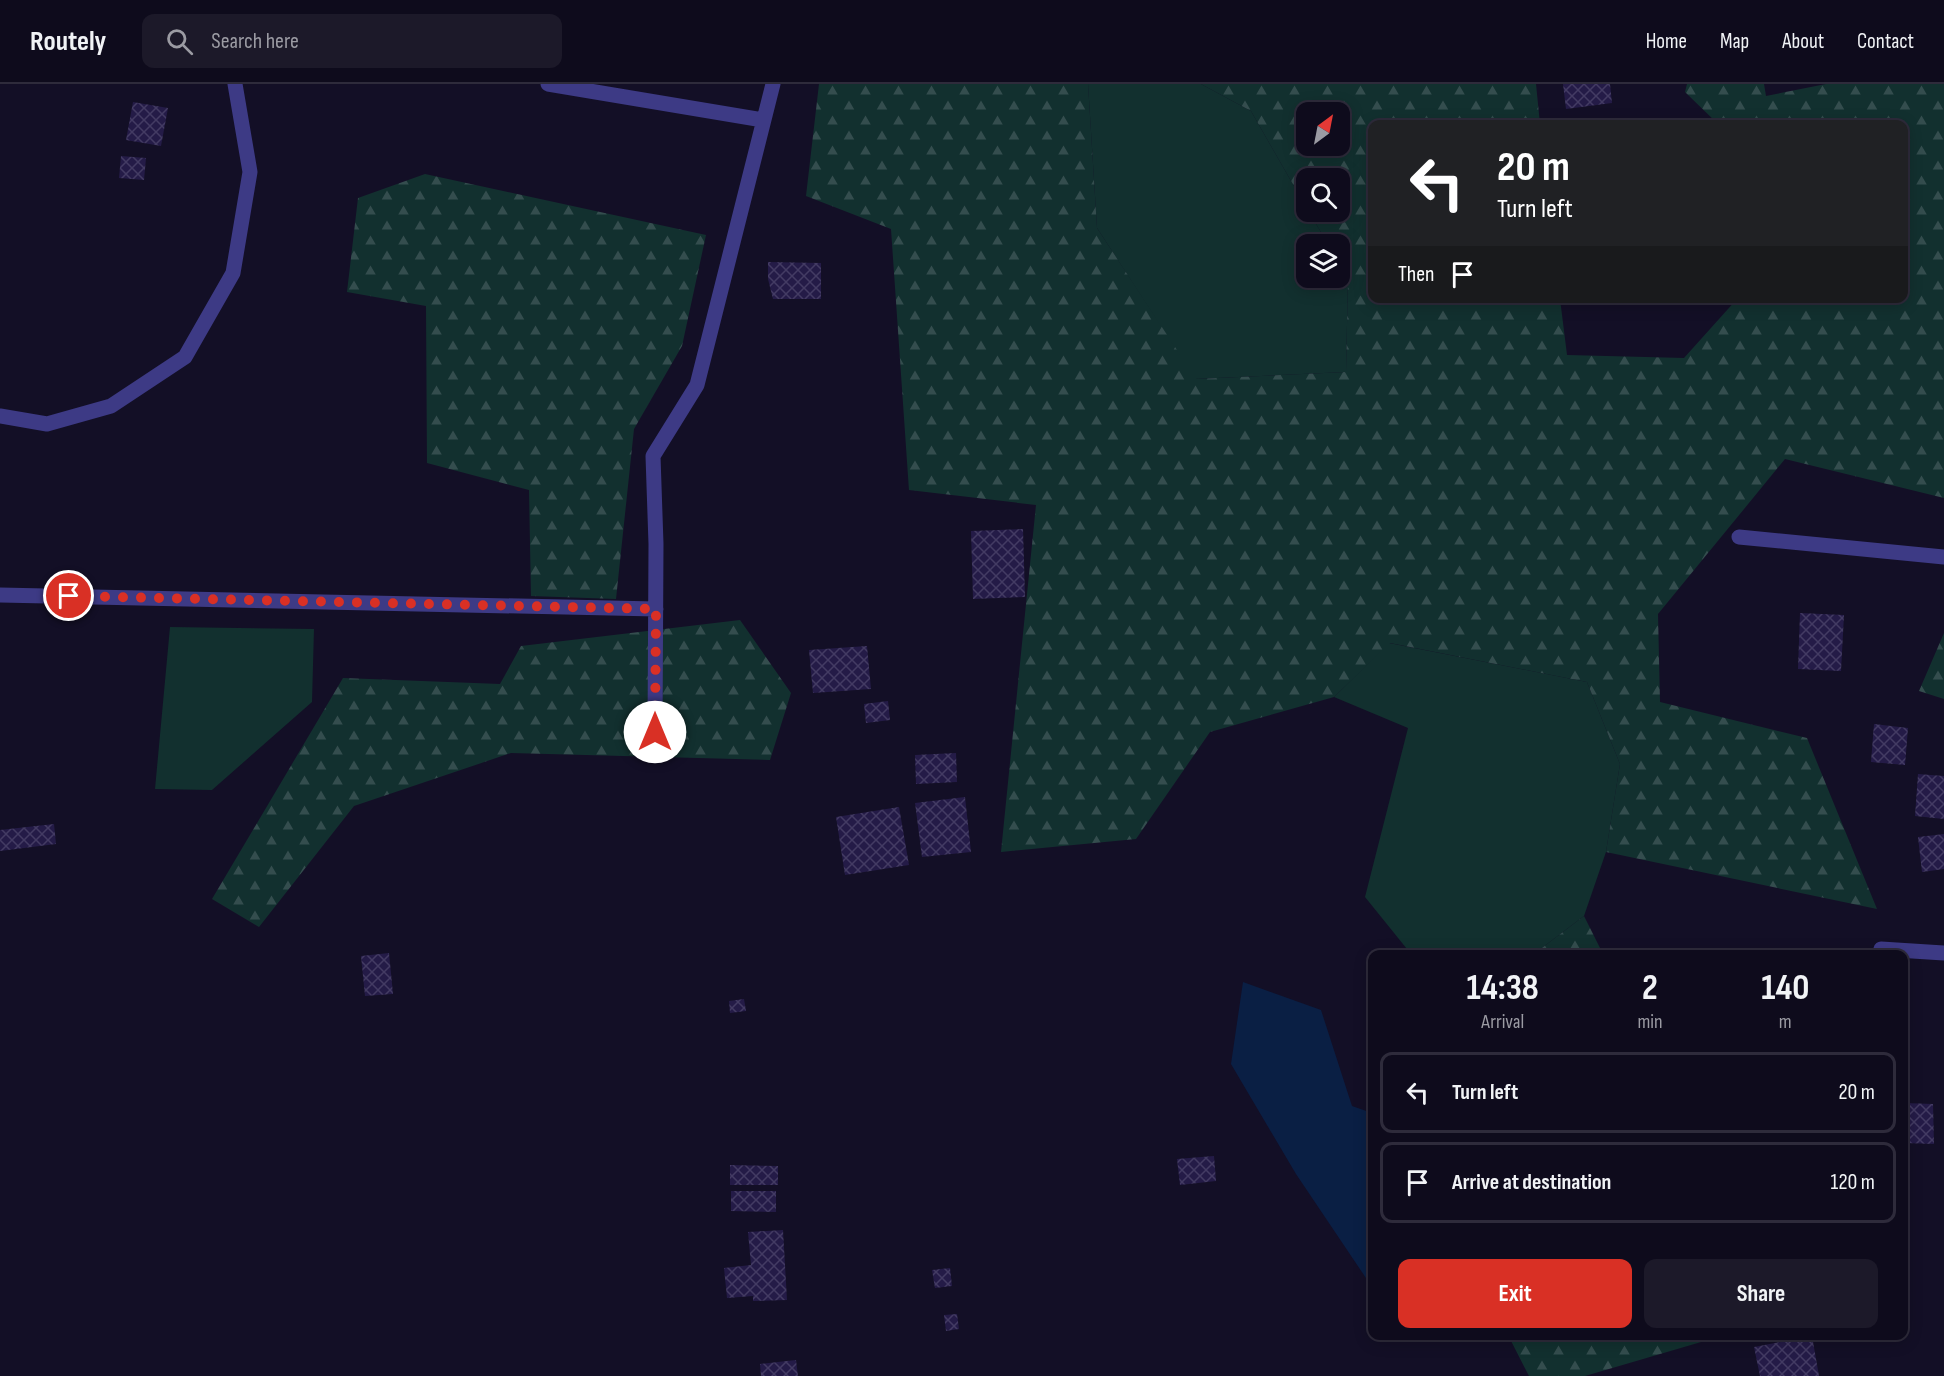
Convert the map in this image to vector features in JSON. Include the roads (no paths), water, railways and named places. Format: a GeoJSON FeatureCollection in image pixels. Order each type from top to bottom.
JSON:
{"type":"FeatureCollection","features":[{"type":"Feature","properties":{"kind":"street"},"geometry":{"type":"LineString","coordinates":[[0,416],[47,424],[111,406],[185,357],[233,273],[250,172],[235,84]]}},
{"type":"Feature","properties":{"kind":"street"},"geometry":{"type":"LineString","coordinates":[[548,84],[764,120]]}},
{"type":"Feature","properties":{"kind":"street"},"geometry":{"type":"LineString","coordinates":[[655,732],[656,609],[653,456],[697,385],[773,84]]}},
{"type":"Feature","properties":{"kind":"street"},"geometry":{"type":"LineString","coordinates":[[1739,537],[1944,557]]}},
{"type":"Feature","properties":{"kind":"street"},"geometry":{"type":"LineString","coordinates":[[0,595],[656,609]]}},
{"type":"Feature","properties":{"kind":"street"},"geometry":{"type":"LineString","coordinates":[[1881,950],[1902,950]]}},
{"type":"Feature","properties":{"kind":"street"},"geometry":{"type":"LineString","coordinates":[[1908,950],[1944,952]]}},
{"type":"Feature","properties":{"kind":"water"},"geometry":{"type":"Polygon","coordinates":[[[1243,982],[1321,1010],[1352,1106],[1368,1112],[1368,1281],[1296,1174],[1231,1064],[1243,982]]]}}]}
